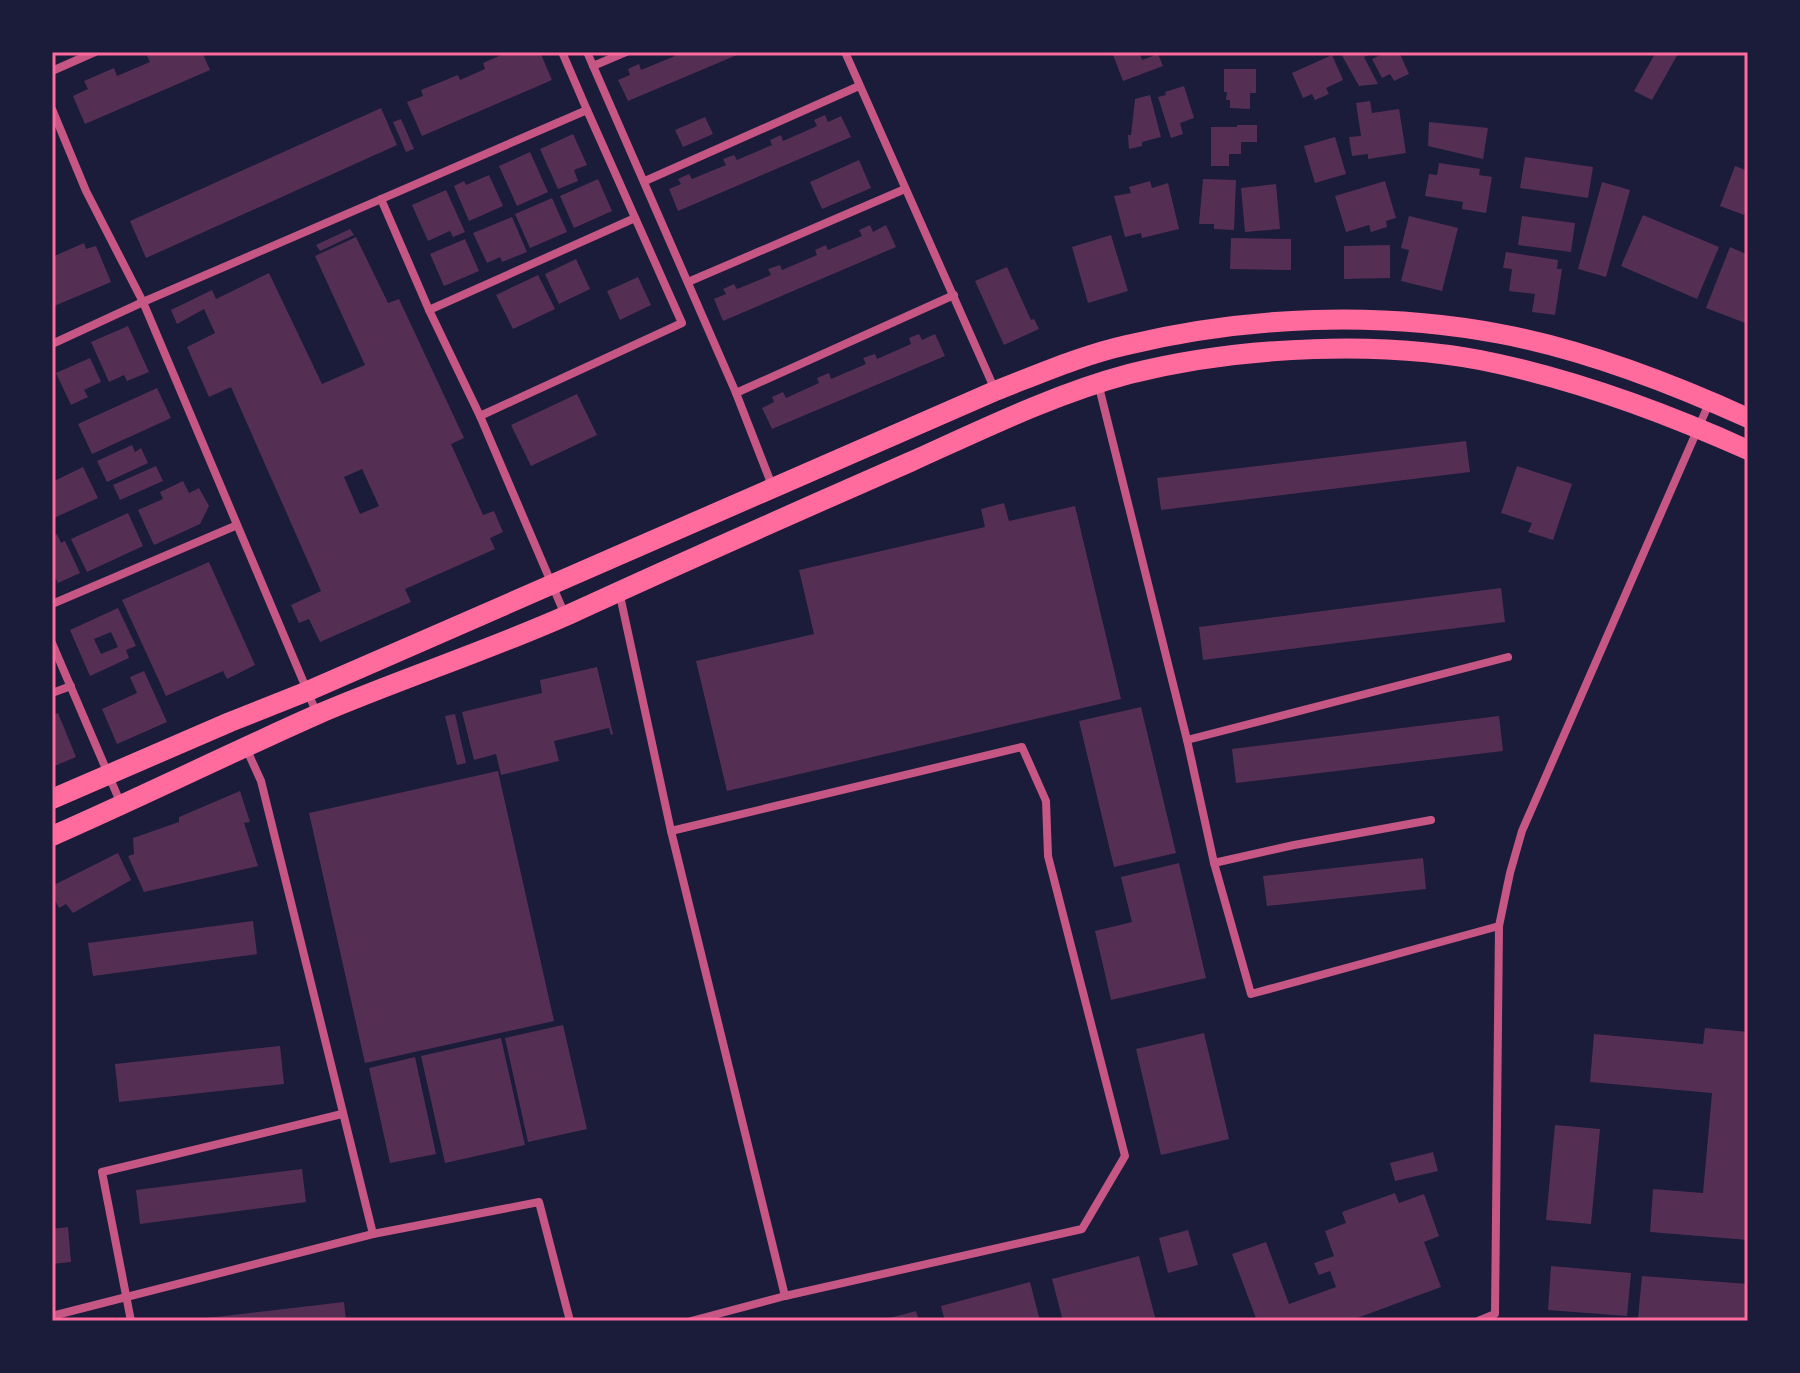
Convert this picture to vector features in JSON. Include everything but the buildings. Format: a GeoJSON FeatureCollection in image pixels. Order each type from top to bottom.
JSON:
{"type":"FeatureCollection","features":[{"type":"Feature","properties":{"kind":"main road"},"geometry":{"type":"LineString","coordinates":[[52,799],[308,691],[995,391],[1089,355],[1188,332],[1252,323],[1344,320],[1411,322],[1502,334],[1608,363],[1748,418]]}},
{"type":"Feature","properties":{"kind":"main road"},"geometry":{"type":"LineString","coordinates":[[52,836],[317,715],[566,615],[1000,422],[1098,383],[1193,361],[1255,353],[1409,351],[1496,363],[1600,391],[1748,450]]}},
{"type":"Feature","properties":{"kind":"street"},"geometry":{"type":"LineString","coordinates":[[52,71],[95,52]]}},
{"type":"Feature","properties":{"kind":"street"},"geometry":{"type":"LineString","coordinates":[[480,416],[682,323],[562,52]]}},
{"type":"Feature","properties":{"kind":"street"},"geometry":{"type":"LineString","coordinates":[[587,52],[736,393],[773,488]]}},
{"type":"Feature","properties":{"kind":"street"},"geometry":{"type":"LineString","coordinates":[[593,66],[626,52]]}},
{"type":"Feature","properties":{"kind":"street"},"geometry":{"type":"LineString","coordinates":[[845,52],[995,391]]}},
{"type":"Feature","properties":{"kind":"street"},"geometry":{"type":"LineString","coordinates":[[645,181],[859,86]]}},
{"type":"Feature","properties":{"kind":"street"},"geometry":{"type":"LineString","coordinates":[[52,109],[86,191],[143,302],[317,715]]}},
{"type":"Feature","properties":{"kind":"street"},"geometry":{"type":"LineString","coordinates":[[52,344],[587,110]]}},
{"type":"Feature","properties":{"kind":"street"},"geometry":{"type":"LineString","coordinates":[[688,282],[905,189]]}},
{"type":"Feature","properties":{"kind":"street"},"geometry":{"type":"LineString","coordinates":[[381,199],[566,615]]}},
{"type":"Feature","properties":{"kind":"street"},"geometry":{"type":"LineString","coordinates":[[429,310],[635,218]]}},
{"type":"Feature","properties":{"kind":"street"},"geometry":{"type":"LineString","coordinates":[[736,393],[954,295]]}},
{"type":"Feature","properties":{"kind":"street"},"geometry":{"type":"LineString","coordinates":[[1098,383],[1187,740],[1214,863],[1251,994],[1499,926]]}},
{"type":"Feature","properties":{"kind":"street"},"geometry":{"type":"LineString","coordinates":[[1478,1321],[1495,1314],[1499,926],[1510,873],[1522,831],[1710,401]]}},
{"type":"Feature","properties":{"kind":"street"},"geometry":{"type":"LineString","coordinates":[[52,604],[235,526]]}},
{"type":"Feature","properties":{"kind":"street"},"geometry":{"type":"LineString","coordinates":[[618,591],[671,831],[785,1296]]}},
{"type":"Feature","properties":{"kind":"street"},"geometry":{"type":"LineString","coordinates":[[52,643],[122,805]]}},
{"type":"Feature","properties":{"kind":"street"},"geometry":{"type":"LineString","coordinates":[[1187,740],[1508,657]]}},
{"type":"Feature","properties":{"kind":"street"},"geometry":{"type":"LineString","coordinates":[[52,693],[71,686]]}},
{"type":"Feature","properties":{"kind":"street"},"geometry":{"type":"LineString","coordinates":[[671,831],[1022,747],[1046,801],[1048,856],[1125,1156],[1082,1229],[785,1296],[691,1321]]}},
{"type":"Feature","properties":{"kind":"street"},"geometry":{"type":"LineString","coordinates":[[246,748],[261,781],[373,1234]]}},
{"type":"Feature","properties":{"kind":"street"},"geometry":{"type":"LineString","coordinates":[[1214,863],[1431,820]]}},
{"type":"Feature","properties":{"kind":"street"},"geometry":{"type":"LineString","coordinates":[[131,1321],[102,1172],[342,1114]]}},
{"type":"Feature","properties":{"kind":"street"},"geometry":{"type":"LineString","coordinates":[[52,1316],[373,1234],[539,1202],[570,1321]]}}]}
